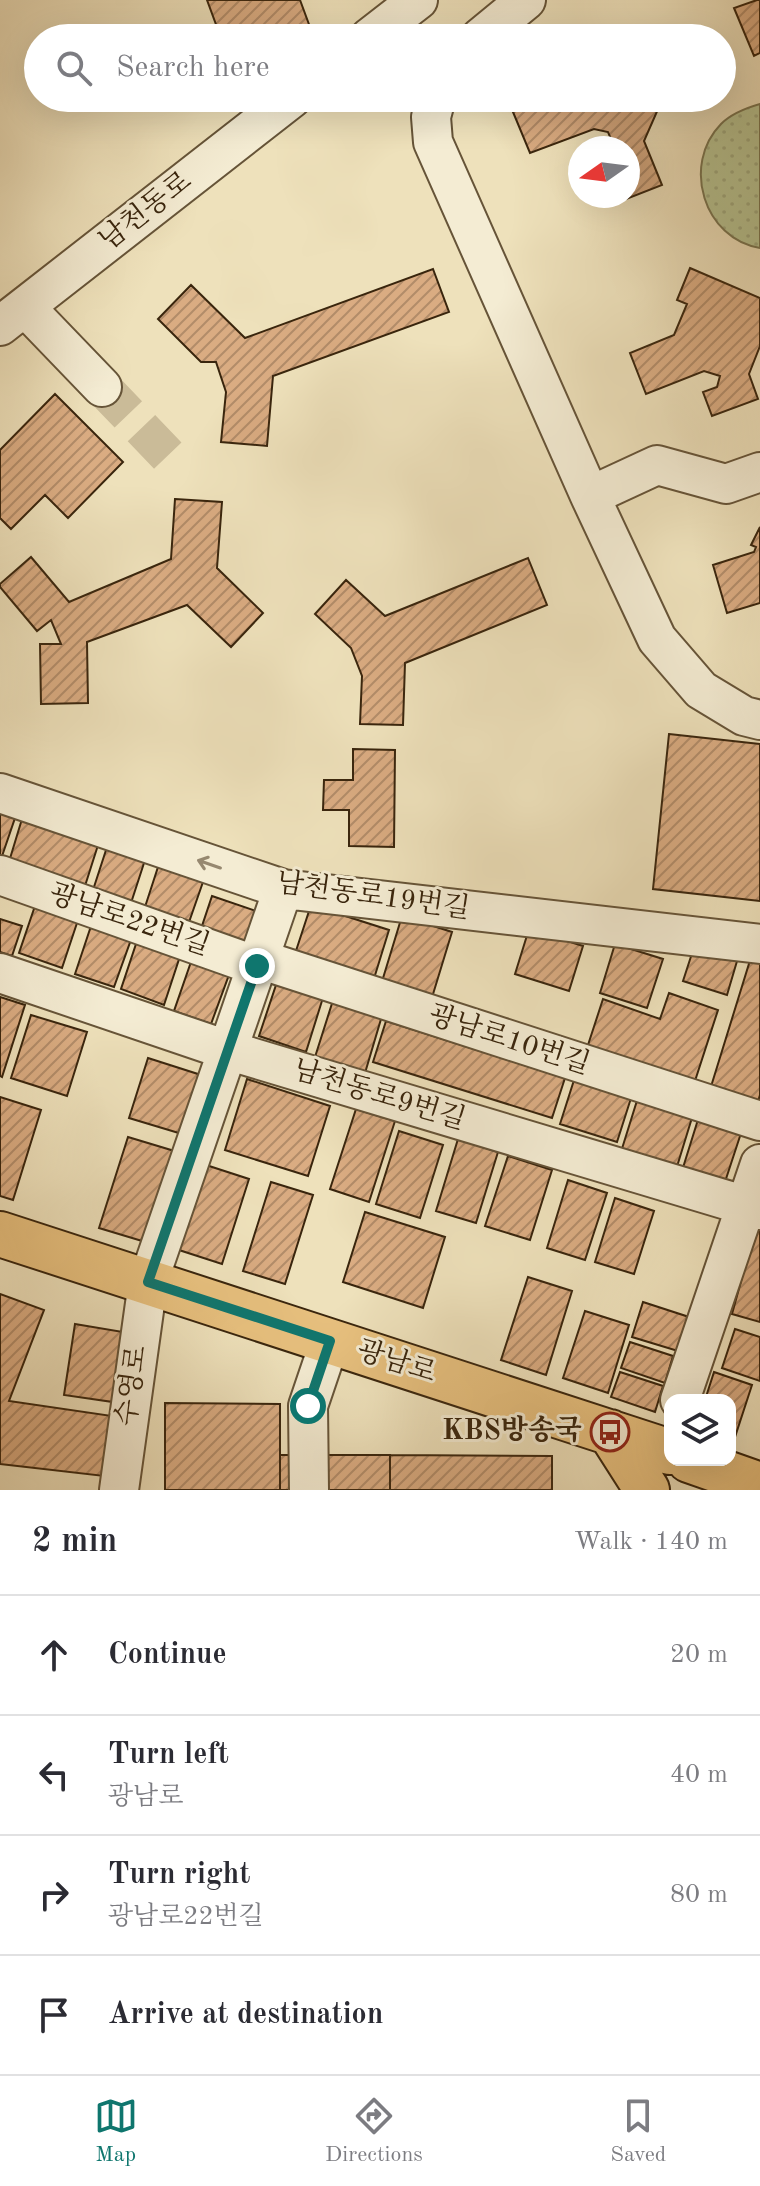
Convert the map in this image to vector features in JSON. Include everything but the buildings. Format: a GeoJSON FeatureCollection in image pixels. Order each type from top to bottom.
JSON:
{"type":"FeatureCollection","features":[{"type":"Feature","properties":{"kind":"main road","name":"광남로"},"geometry":{"type":"LineString","coordinates":[[0,1234],[610,1432],[664,1446]]}},
{"type":"Feature","properties":{"kind":"main road"},"geometry":{"type":"LineString","coordinates":[[610,1432],[647,1490]]}},
{"type":"Feature","properties":{"kind":"main road","name":"광남로"},"geometry":{"type":"LineString","coordinates":[[715,1466],[760,1485]]}},
{"type":"Feature","properties":{"kind":"street"},"geometry":{"type":"LineString","coordinates":[[387,24],[418,0]]}},
{"type":"Feature","properties":{"kind":"street"},"geometry":{"type":"LineString","coordinates":[[497,24],[526,0]]}},
{"type":"Feature","properties":{"kind":"street","name":"남천동로"},"geometry":{"type":"LineString","coordinates":[[13,317],[274,112]]}},
{"type":"Feature","properties":{"kind":"street"},"geometry":{"type":"LineString","coordinates":[[432,112],[433,142],[657,639],[701,690],[744,716],[760,720]]}},
{"type":"Feature","properties":{"kind":"street"},"geometry":{"type":"LineString","coordinates":[[13,317],[102,387]]}},
{"type":"Feature","properties":{"kind":"street"},"geometry":{"type":"LineString","coordinates":[[590,496],[657,465],[726,484],[760,472]]}},
{"type":"Feature","properties":{"kind":"street","name":"남천동로19번길"},"geometry":{"type":"LineString","coordinates":[[0,793],[283,889],[760,944]]}},
{"type":"Feature","properties":{"kind":"street","name":"광남로22번길"},"geometry":{"type":"LineString","coordinates":[[0,875],[258,962]]}},
{"type":"Feature","properties":{"kind":"street"},"geometry":{"type":"LineString","coordinates":[[148,1282],[283,889]]}},
{"type":"Feature","properties":{"kind":"street","name":"광남로10번길"},"geometry":{"type":"LineString","coordinates":[[258,962],[760,1121]]}},
{"type":"Feature","properties":{"kind":"street","name":"남천동로9번길"},"geometry":{"type":"LineString","coordinates":[[0,973],[227,1050],[752,1209]]}},
{"type":"Feature","properties":{"kind":"street"},"geometry":{"type":"LineString","coordinates":[[682,1394],[752,1209],[760,1164]]}},
{"type":"Feature","properties":{"kind":"street","name":"수영로"},"geometry":{"type":"LineString","coordinates":[[119,1490],[148,1282]]}},
{"type":"Feature","properties":{"kind":"street"},"geometry":{"type":"LineString","coordinates":[[309,1490],[308,1406],[330,1341]]}},
{"type":"Feature","properties":{"kind":"green space"},"geometry":{"type":"Polygon","coordinates":[[[760,104],[760,248],[741,242],[725,231],[704,198],[701,179],[702,159],[709,141],[721,124],[739,111],[760,104]]]}},
{"type":"Feature","properties":{"kind":"tunnel"},"geometry":{"type":"LineString","coordinates":[[102,387],[172,460]]}},
{"type":"Feature","properties":{"kind":"place","name":"KBS방송국"},"geometry":{"type":"Point","coordinates":[610,1432]}},
{"type":"Feature","properties":{"kind":"route"},"geometry":{"type":"LineString","coordinates":[[257,966],[148,1282],[330,1341],[308,1406]]}}]}
